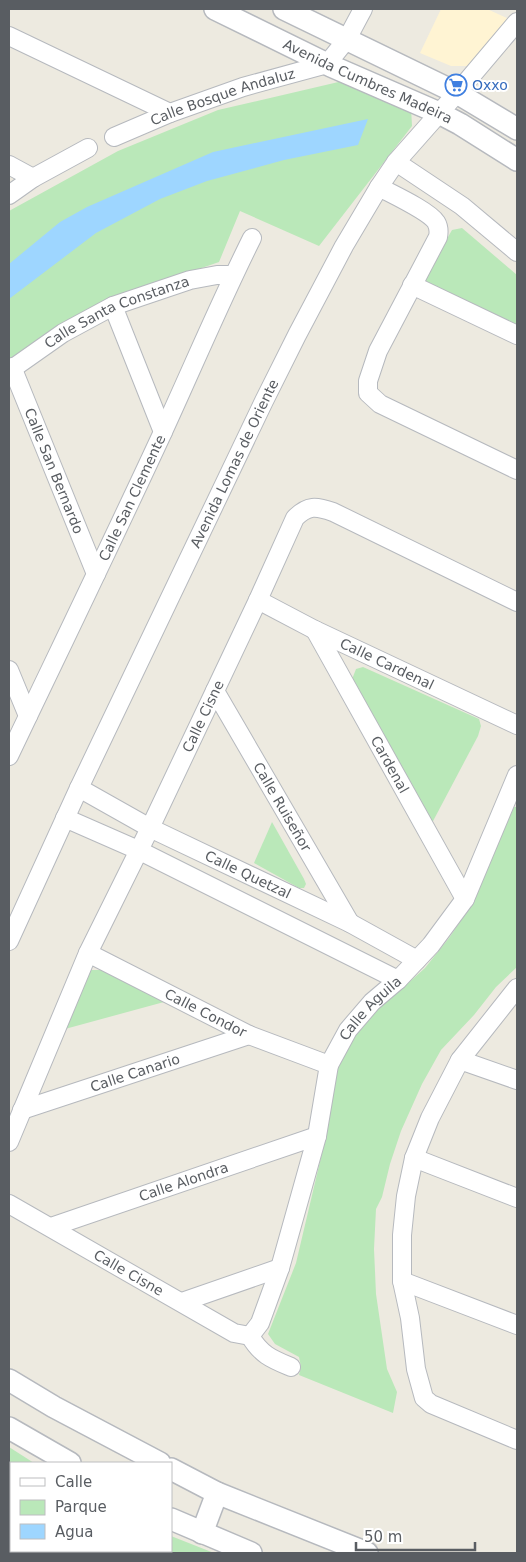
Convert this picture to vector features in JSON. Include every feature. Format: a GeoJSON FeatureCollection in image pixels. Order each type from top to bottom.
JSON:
{"type":"FeatureCollection","features":[{"type":"Feature","properties":{"kind":"street","name":"Avenida Cumbres Madeira"},"geometry":{"type":"LineString","coordinates":[[215,9],[327,64],[439,113],[517,160]]}},
{"type":"Feature","properties":{"kind":"street","name":"Avenida Cumbres Madeira"},"geometry":{"type":"LineString","coordinates":[[284,9],[458,93],[517,128]]}},
{"type":"Feature","properties":{"kind":"street"},"geometry":{"type":"LineString","coordinates":[[327,64],[347,39],[363,9]]}},
{"type":"Feature","properties":{"kind":"street","name":"Avenida Lomas de Oriente"},"geometry":{"type":"LineString","coordinates":[[9,941],[79,788],[293,343],[344,246],[396,162],[458,93],[517,22]]}},
{"type":"Feature","properties":{"kind":"street"},"geometry":{"type":"LineString","coordinates":[[9,36],[170,113]]}},
{"type":"Feature","properties":{"kind":"street","name":"Calle Bosque Andaluz"},"geometry":{"type":"LineString","coordinates":[[114,137],[170,113],[243,87],[327,64]]}},
{"type":"Feature","properties":{"kind":"street"},"geometry":{"type":"LineString","coordinates":[[9,195],[33,178],[88,148]]}},
{"type":"Feature","properties":{"kind":"street"},"geometry":{"type":"LineString","coordinates":[[396,162],[462,206],[517,252]]}},
{"type":"Feature","properties":{"kind":"street"},"geometry":{"type":"LineString","coordinates":[[9,164],[33,178]]}},
{"type":"Feature","properties":{"kind":"street"},"geometry":{"type":"LineString","coordinates":[[379,187],[410,203],[435,220],[439,228],[438,237],[378,351],[368,381],[368,393],[380,404],[517,470]]}},
{"type":"Feature","properties":{"kind":"street","name":"Calle San Clemente"},"geometry":{"type":"LineString","coordinates":[[9,756],[163,432],[233,275],[252,238]]}},
{"type":"Feature","properties":{"kind":"street","name":"Calle Santa Constanza"},"geometry":{"type":"LineString","coordinates":[[10,369],[63,334],[113,306],[190,280],[218,275],[233,275]]}},
{"type":"Feature","properties":{"kind":"street"},"geometry":{"type":"LineString","coordinates":[[412,285],[517,334]]}},
{"type":"Feature","properties":{"kind":"street"},"geometry":{"type":"LineString","coordinates":[[113,306],[163,432]]}},
{"type":"Feature","properties":{"kind":"street","name":"Calle San Bernardo"},"geometry":{"type":"LineString","coordinates":[[10,369],[96,574]]}},
{"type":"Feature","properties":{"kind":"street","name":"Calle Cisne"},"geometry":{"type":"LineString","coordinates":[[9,1142],[88,953],[150,828],[295,518],[309,508],[320,507],[517,602]]}},
{"type":"Feature","properties":{"kind":"street","name":"Calle Cardenal"},"geometry":{"type":"LineString","coordinates":[[258,600],[315,630],[517,725]]}},
{"type":"Feature","properties":{"kind":"street","name":"Cardenal"},"geometry":{"type":"LineString","coordinates":[[315,630],[465,899]]}},
{"type":"Feature","properties":{"kind":"street"},"geometry":{"type":"LineString","coordinates":[[9,670],[28,716]]}},
{"type":"Feature","properties":{"kind":"street","name":"Calle Ruiseñor"},"geometry":{"type":"LineString","coordinates":[[215,691],[350,924]]}},
{"type":"Feature","properties":{"kind":"street","name":"Calle Aguila"},"geometry":{"type":"LineString","coordinates":[[250,1336],[260,1323],[280,1268],[317,1136],[329,1065],[348,1030],[372,1002],[398,980],[417,960],[465,899],[517,775]]}},
{"type":"Feature","properties":{"kind":"street","name":"Calle Quetzal"},"geometry":{"type":"LineString","coordinates":[[79,788],[150,828],[350,924],[417,960]]}},
{"type":"Feature","properties":{"kind":"street","name":"Calle Quetzal"},"geometry":{"type":"LineString","coordinates":[[65,818],[138,850],[398,980]]}},
{"type":"Feature","properties":{"kind":"street","name":"Calle Condor"},"geometry":{"type":"LineString","coordinates":[[88,953],[249,1035],[329,1065]]}},
{"type":"Feature","properties":{"kind":"street"},"geometry":{"type":"LineString","coordinates":[[517,988],[460,1060],[430,1118],[414,1158],[406,1196],[403,1225],[402,1281],[410,1318],[416,1369],[424,1398],[431,1404],[517,1440]]}},
{"type":"Feature","properties":{"kind":"street","name":"Calle Canario"},"geometry":{"type":"LineString","coordinates":[[22,1110],[249,1035]]}},
{"type":"Feature","properties":{"kind":"street"},"geometry":{"type":"LineString","coordinates":[[460,1060],[517,1080]]}},
{"type":"Feature","properties":{"kind":"street","name":"Calle Alondra"},"geometry":{"type":"LineString","coordinates":[[51,1227],[317,1136]]}},
{"type":"Feature","properties":{"kind":"street"},"geometry":{"type":"LineString","coordinates":[[414,1158],[517,1198]]}},
{"type":"Feature","properties":{"kind":"street","name":"Calle Cisne"},"geometry":{"type":"LineString","coordinates":[[9,1204],[182,1302],[234,1334],[250,1336]]}},
{"type":"Feature","properties":{"kind":"street"},"geometry":{"type":"LineString","coordinates":[[182,1302],[280,1268]]}},
{"type":"Feature","properties":{"kind":"street"},"geometry":{"type":"LineString","coordinates":[[402,1281],[517,1325]]}},
{"type":"Feature","properties":{"kind":"street"},"geometry":{"type":"LineString","coordinates":[[250,1336],[256,1347],[267,1356],[291,1367]]}},
{"type":"Feature","properties":{"kind":"street"},"geometry":{"type":"LineString","coordinates":[[9,1380],[54,1407],[158,1462]]}},
{"type":"Feature","properties":{"kind":"street"},"geometry":{"type":"LineString","coordinates":[[9,1428],[68,1462]]}},
{"type":"Feature","properties":{"kind":"street"},"geometry":{"type":"LineString","coordinates":[[172,1470],[218,1494],[367,1553]]}},
{"type":"Feature","properties":{"kind":"street"},"geometry":{"type":"LineString","coordinates":[[202,1533],[218,1494]]}},
{"type":"Feature","properties":{"kind":"street"},"geometry":{"type":"LineString","coordinates":[[172,1519],[252,1553]]}},
{"type":"Feature","properties":{"kind":"shaded area","name":"Oxxo"},"geometry":{"type":"Polygon","coordinates":[[[441,9],[487,9],[509,19],[469,66],[451,66],[420,53],[441,9]]]}},
{"type":"Feature","properties":{"kind":"green space"},"geometry":{"type":"Polygon","coordinates":[[[347,80],[411,107],[412,126],[319,246],[240,211],[219,262],[109,300],[9,364],[9,211],[118,151],[218,110],[347,80]]]}},
{"type":"Feature","properties":{"kind":"green space"},"geometry":{"type":"Polygon","coordinates":[[[462,228],[517,275],[517,340],[421,284],[452,230],[462,228]]]}},
{"type":"Feature","properties":{"kind":"green space"},"geometry":{"type":"Polygon","coordinates":[[[363,667],[479,719],[481,726],[478,736],[432,823],[351,682],[356,669],[363,667]]]}},
{"type":"Feature","properties":{"kind":"green space"},"geometry":{"type":"Polygon","coordinates":[[[514,807],[517,807],[517,967],[496,987],[474,1015],[441,1050],[422,1084],[401,1131],[382,1197],[376,1209],[374,1249],[376,1294],[387,1369],[397,1392],[393,1413],[299,1375],[301,1367],[299,1357],[275,1344],[268,1334],[296,1263],[322,1153],[333,1080],[342,1047],[364,1017],[396,994],[425,968],[449,938],[472,904],[514,807]]]}},
{"type":"Feature","properties":{"kind":"green space"},"geometry":{"type":"Polygon","coordinates":[[[272,822],[304,879],[306,884],[304,888],[299,888],[254,863],[272,822]]]}},
{"type":"Feature","properties":{"kind":"green space"},"geometry":{"type":"Polygon","coordinates":[[[91,970],[105,970],[164,1002],[54,1032],[83,978],[91,970]]]}},
{"type":"Feature","properties":{"kind":"green space"},"geometry":{"type":"Polygon","coordinates":[[[9,1447],[32,1462],[10,1462],[10,1552],[172,1552],[172,1536],[214,1553],[9,1553],[9,1447]]]}},
{"type":"Feature","properties":{"kind":"water"},"geometry":{"type":"Polygon","coordinates":[[[368,119],[358,145],[284,160],[207,181],[160,199],[96,233],[9,299],[9,264],[60,222],[87,207],[213,152],[368,119]]]}},
{"type":"Feature","properties":{"kind":"place","name":"Oxxo"},"geometry":{"type":"Point","coordinates":[456,85]}}]}
